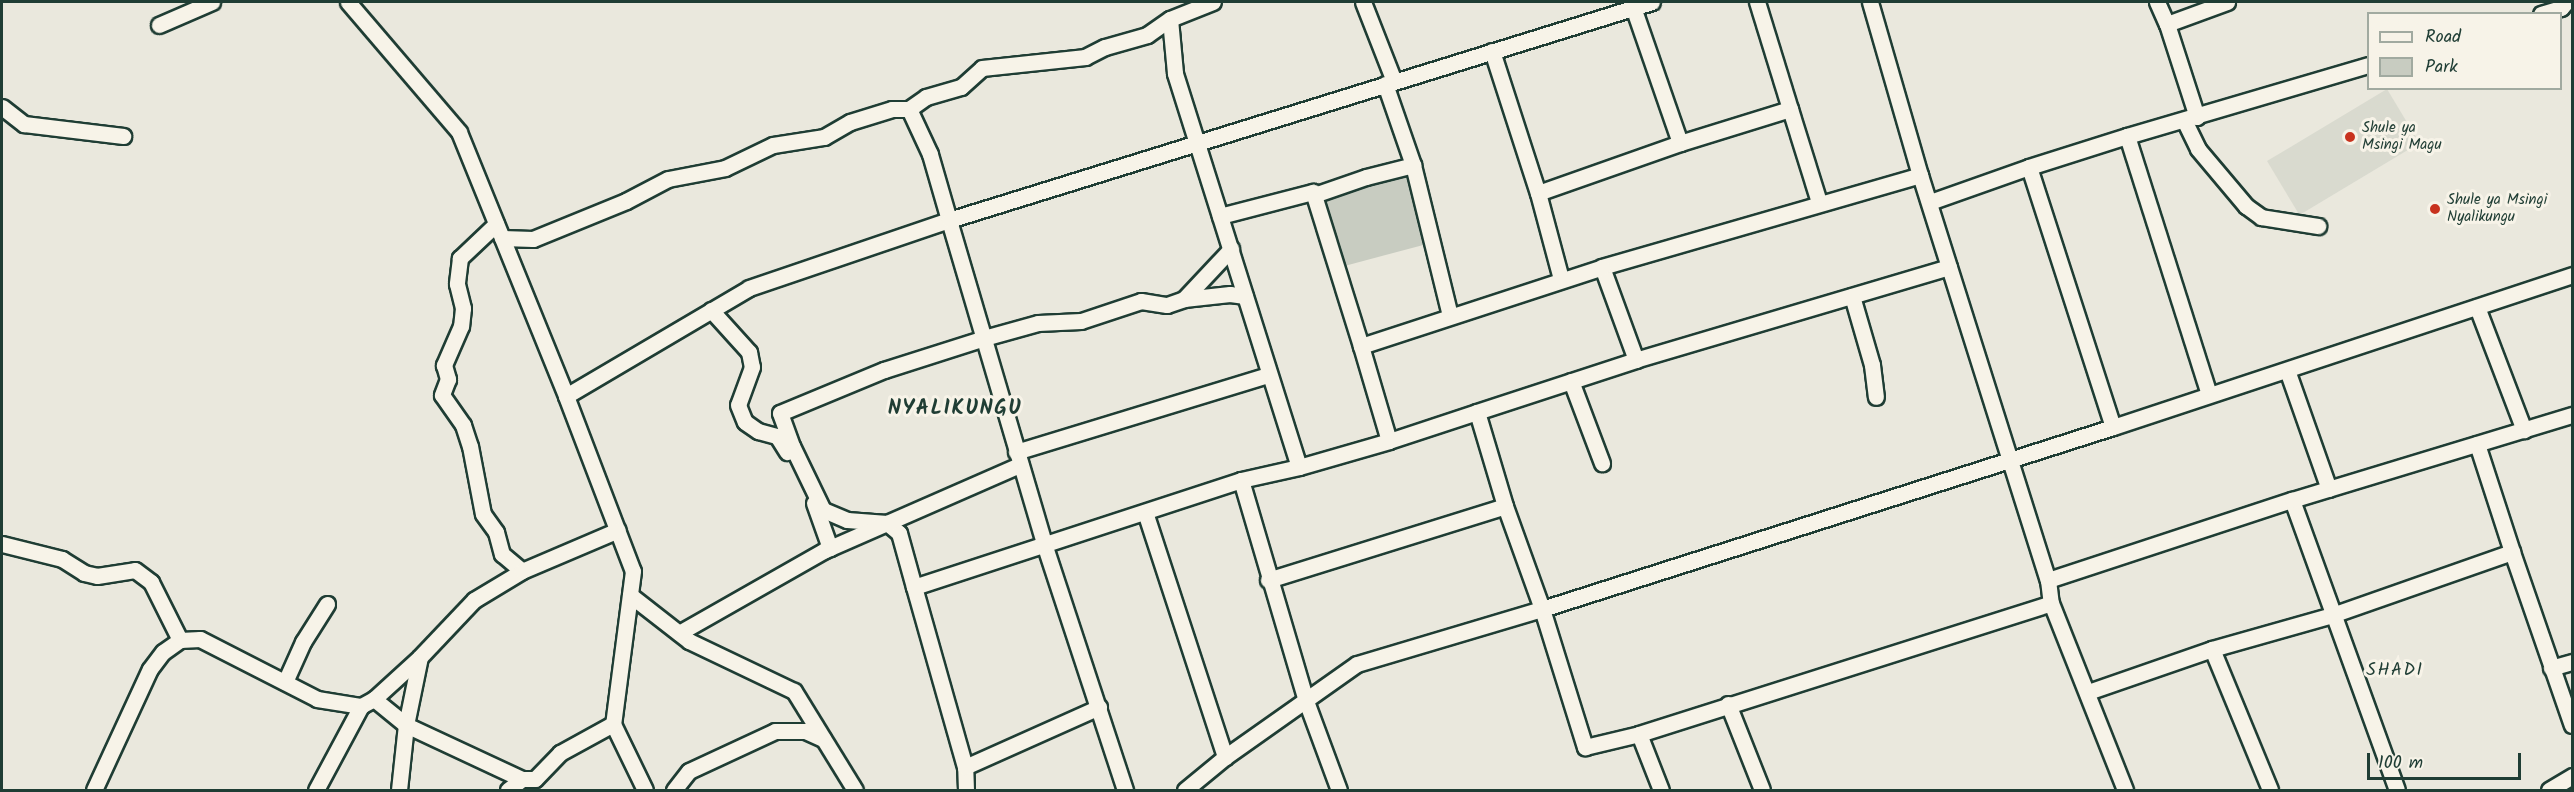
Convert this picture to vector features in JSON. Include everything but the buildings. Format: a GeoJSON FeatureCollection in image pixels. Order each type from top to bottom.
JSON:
{"type":"FeatureCollection","features":[{"type":"Feature","properties":{"kind":"street"},"geometry":{"type":"LineString","coordinates":[[159,25],[212,2]]}},
{"type":"Feature","properties":{"kind":"street"},"geometry":{"type":"LineString","coordinates":[[348,2],[459,132],[618,530],[633,571],[613,724],[645,790]]}},
{"type":"Feature","properties":{"kind":"street"},"geometry":{"type":"LineString","coordinates":[[522,571],[502,554],[496,532],[483,514],[470,447],[463,425],[442,395],[448,379],[444,365],[461,326],[463,308],[456,284],[460,258],[499,231],[533,238],[626,201],[668,179],[725,168],[773,145],[824,136],[850,122],[892,109],[909,109],[926,97],[961,87],[982,68],[1085,57],[1105,47],[1147,34],[1175,17],[1193,2]]}},
{"type":"Feature","properties":{"kind":"street"},"geometry":{"type":"LineString","coordinates":[[1175,17],[1214,2]]}},
{"type":"Feature","properties":{"kind":"street"},"geometry":{"type":"LineString","coordinates":[[1364,2],[1413,165],[1450,316]]}},
{"type":"Feature","properties":{"kind":"street"},"geometry":{"type":"LineString","coordinates":[[566,396],[749,288],[949,220],[1652,2]]}},
{"type":"Feature","properties":{"kind":"street"},"geometry":{"type":"LineString","coordinates":[[1757,2],[1819,202]]}},
{"type":"Feature","properties":{"kind":"street"},"geometry":{"type":"LineString","coordinates":[[1870,2],[1920,175],[2008,460],[2048,580],[2051,603],[2088,692],[2124,790]]}},
{"type":"Feature","properties":{"kind":"street"},"geometry":{"type":"LineString","coordinates":[[2157,2],[2167,24],[2198,149],[2246,206],[2261,217],[2318,226]]}},
{"type":"Feature","properties":{"kind":"street"},"geometry":{"type":"LineString","coordinates":[[2167,24],[2227,2]]}},
{"type":"Feature","properties":{"kind":"street"},"geometry":{"type":"LineString","coordinates":[[2547,12],[2560,8],[2566,2]]}},
{"type":"Feature","properties":{"kind":"street"},"geometry":{"type":"LineString","coordinates":[[1633,8],[1680,143]]}},
{"type":"Feature","properties":{"kind":"street"},"geometry":{"type":"LineString","coordinates":[[1175,17],[1175,74],[1231,249],[1268,375],[1299,467]]}},
{"type":"Feature","properties":{"kind":"street"},"geometry":{"type":"LineString","coordinates":[[1492,51],[1538,194],[1561,279]]}},
{"type":"Feature","properties":{"kind":"street"},"geometry":{"type":"LineString","coordinates":[[1930,202],[2029,166],[2367,66]]}},
{"type":"Feature","properties":{"kind":"street"},"geometry":{"type":"LineString","coordinates":[[3,108],[24,124],[123,136]]}},
{"type":"Feature","properties":{"kind":"street"},"geometry":{"type":"LineString","coordinates":[[909,109],[930,154],[1044,543],[1125,790]]}},
{"type":"Feature","properties":{"kind":"street"},"geometry":{"type":"LineString","coordinates":[[1538,194],[1680,143],[1790,110]]}},
{"type":"Feature","properties":{"kind":"street"},"geometry":{"type":"LineString","coordinates":[[2127,136],[2209,394]]}},
{"type":"Feature","properties":{"kind":"street"},"geometry":{"type":"LineString","coordinates":[[1314,195],[1366,177],[1413,165]]}},
{"type":"Feature","properties":{"kind":"street"},"geometry":{"type":"LineString","coordinates":[[2029,166],[2113,427]]}},
{"type":"Feature","properties":{"kind":"street"},"geometry":{"type":"LineString","coordinates":[[1360,346],[1561,279],[1819,202],[1920,175]]}},
{"type":"Feature","properties":{"kind":"street"},"geometry":{"type":"LineString","coordinates":[[1220,216],[1313,192],[1389,441]]}},
{"type":"Feature","properties":{"kind":"street"},"geometry":{"type":"LineString","coordinates":[[1185,299],[1231,249]]}},
{"type":"Feature","properties":{"kind":"street"},"geometry":{"type":"LineString","coordinates":[[1602,267],[1635,360]]}},
{"type":"Feature","properties":{"kind":"street"},"geometry":{"type":"LineString","coordinates":[[914,587],[1241,480],[1299,467],[1389,441],[1635,360],[1949,267]]}},
{"type":"Feature","properties":{"kind":"street"},"geometry":{"type":"LineString","coordinates":[[1185,790],[1225,757],[1357,664],[1542,609],[2113,427],[2572,276]]}},
{"type":"Feature","properties":{"kind":"street"},"geometry":{"type":"LineString","coordinates":[[966,790],[965,767],[898,532],[887,523],[847,520],[823,510],[792,446],[780,413],[884,370],[1038,323],[1081,321],[1141,301],[1167,305],[1185,299],[1230,294],[1245,296]]}},
{"type":"Feature","properties":{"kind":"street"},"geometry":{"type":"LineString","coordinates":[[1852,296],[1872,365],[1876,397]]}},
{"type":"Feature","properties":{"kind":"street"},"geometry":{"type":"LineString","coordinates":[[2477,307],[2524,430]]}},
{"type":"Feature","properties":{"kind":"street"},"geometry":{"type":"LineString","coordinates":[[711,310],[749,352],[752,368],[738,405],[745,422],[758,431],[777,436],[815,506],[830,548]]}},
{"type":"Feature","properties":{"kind":"street"},"geometry":{"type":"LineString","coordinates":[[2288,370],[2329,489]]}},
{"type":"Feature","properties":{"kind":"street"},"geometry":{"type":"LineString","coordinates":[[679,633],[830,548],[887,523],[1018,458],[1268,375]]}},
{"type":"Feature","properties":{"kind":"street"},"geometry":{"type":"LineString","coordinates":[[1571,381],[1602,463]]}},
{"type":"Feature","properties":{"kind":"street"},"geometry":{"type":"LineString","coordinates":[[1478,412],[1505,506],[1542,609],[1585,747],[1639,734],[2051,603]]}},
{"type":"Feature","properties":{"kind":"street"},"geometry":{"type":"LineString","coordinates":[[2048,580],[2292,500],[2572,415]]}},
{"type":"Feature","properties":{"kind":"street"},"geometry":{"type":"LineString","coordinates":[[2476,444],[2572,725]]}},
{"type":"Feature","properties":{"kind":"street"},"geometry":{"type":"LineString","coordinates":[[1241,480],[1268,580],[1306,701],[1339,790]]}},
{"type":"Feature","properties":{"kind":"street"},"geometry":{"type":"LineString","coordinates":[[2292,500],[2397,790]]}},
{"type":"Feature","properties":{"kind":"street"},"geometry":{"type":"LineString","coordinates":[[1268,580],[1505,506]]}},
{"type":"Feature","properties":{"kind":"street"},"geometry":{"type":"LineString","coordinates":[[1145,512],[1225,757]]}},
{"type":"Feature","properties":{"kind":"street"},"geometry":{"type":"LineString","coordinates":[[316,790],[368,703],[420,657],[474,600],[522,571],[618,530]]}},
{"type":"Feature","properties":{"kind":"street"},"geometry":{"type":"LineString","coordinates":[[2,544],[62,559],[84,573],[97,576],[135,570],[152,582],[180,640]]}},
{"type":"Feature","properties":{"kind":"street"},"geometry":{"type":"LineString","coordinates":[[2088,692],[2212,649],[2332,615],[2512,552]]}},
{"type":"Feature","properties":{"kind":"street"},"geometry":{"type":"LineString","coordinates":[[630,595],[689,641],[794,691],[855,790]]}},
{"type":"Feature","properties":{"kind":"street"},"geometry":{"type":"LineString","coordinates":[[285,682],[303,642],[327,604]]}},
{"type":"Feature","properties":{"kind":"street"},"geometry":{"type":"LineString","coordinates":[[94,790],[150,669],[162,652],[180,640],[200,639],[317,699],[368,703],[406,725],[522,780],[535,779],[560,753],[613,724]]}},
{"type":"Feature","properties":{"kind":"street"},"geometry":{"type":"LineString","coordinates":[[2212,649],[2270,790]]}},
{"type":"Feature","properties":{"kind":"street"},"geometry":{"type":"LineString","coordinates":[[399,790],[406,725],[420,657]]}},
{"type":"Feature","properties":{"kind":"street"},"geometry":{"type":"LineString","coordinates":[[2551,668],[2572,662]]}},
{"type":"Feature","properties":{"kind":"street"},"geometry":{"type":"LineString","coordinates":[[1728,704],[1762,790]]}},
{"type":"Feature","properties":{"kind":"street"},"geometry":{"type":"LineString","coordinates":[[965,767],[1099,707]]}},
{"type":"Feature","properties":{"kind":"street"},"geometry":{"type":"LineString","coordinates":[[674,790],[689,771],[775,731],[805,731],[823,739]]}},
{"type":"Feature","properties":{"kind":"street"},"geometry":{"type":"LineString","coordinates":[[1639,734],[1661,790]]}},
{"type":"Feature","properties":{"kind":"street"},"geometry":{"type":"LineString","coordinates":[[2549,790],[2572,776]]}},
{"type":"Feature","properties":{"kind":"street"},"geometry":{"type":"LineString","coordinates":[[508,790],[522,780]]}},
{"type":"Feature","properties":{"kind":"shaded area"},"geometry":{"type":"Polygon","coordinates":[[[2388,90],[2419,143],[2299,215],[2267,161],[2388,90]]]}},
{"type":"Feature","properties":{"kind":"green space"},"geometry":{"type":"Polygon","coordinates":[[[1409,169],[1429,243],[1334,269],[1314,194],[1409,169]]]}},
{"type":"Feature","properties":{"kind":"place","name":"Shule ya Msingi Magu"},"geometry":{"type":"Point","coordinates":[2350,137]}},
{"type":"Feature","properties":{"kind":"place","name":"Shule ya Msingi Nyalikungu"},"geometry":{"type":"Point","coordinates":[2435,209]}},
{"type":"Feature","properties":{"kind":"district","name":"NYALIKUNGU"},"geometry":{"type":"Point","coordinates":[955,409]}},
{"type":"Feature","properties":{"kind":"district","name":"SHADI"},"geometry":{"type":"Point","coordinates":[2395,671]}}]}
